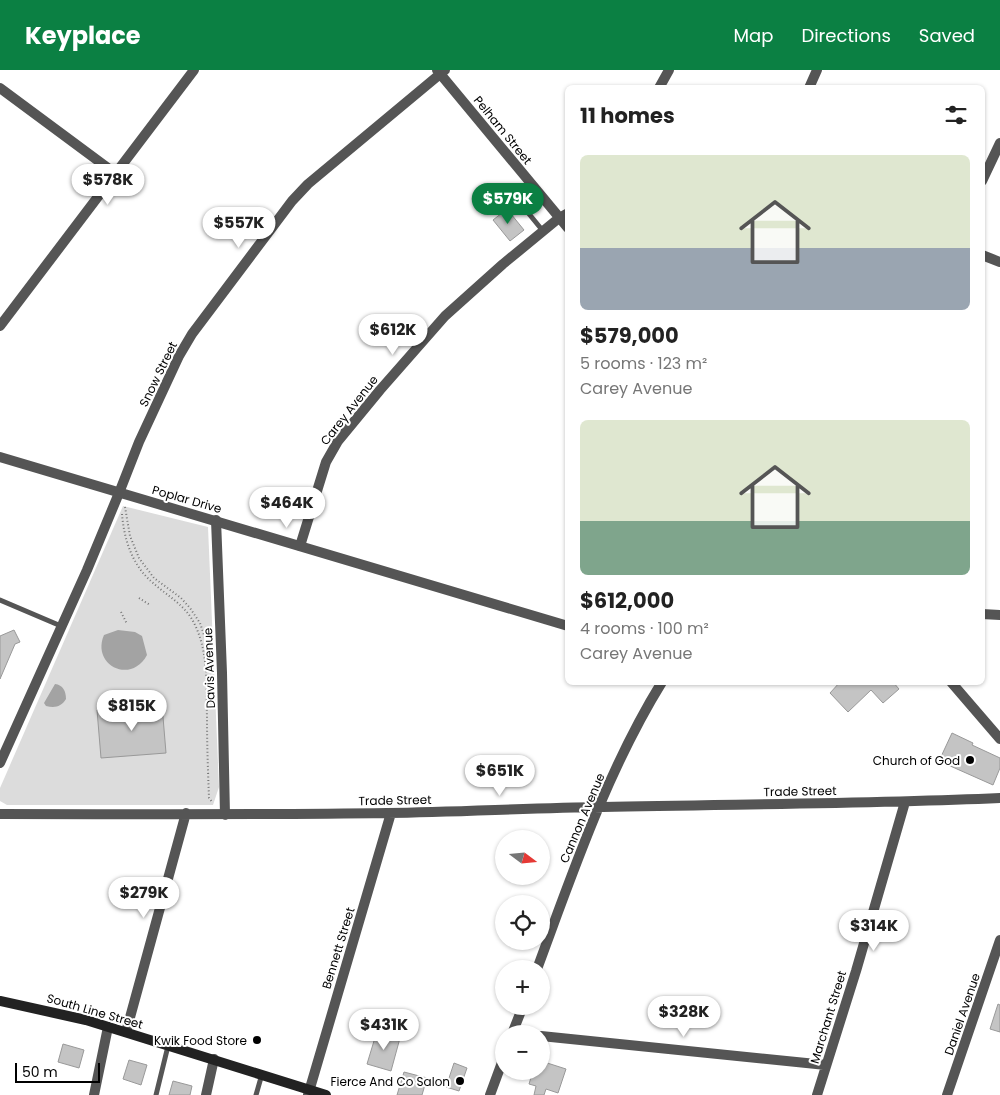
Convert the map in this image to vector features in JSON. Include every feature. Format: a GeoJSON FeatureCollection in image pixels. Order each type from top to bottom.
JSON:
{"type":"FeatureCollection","features":[{"type":"Feature","properties":{"kind":"main road","name":"South Line Street"},"geometry":{"type":"LineString","coordinates":[[0,1001],[44,1009],[126,1032],[262,1074],[308,1092],[326,1095]]}},
{"type":"Feature","properties":{"kind":"street"},"geometry":{"type":"LineString","coordinates":[[0,326],[194,70]]}},
{"type":"Feature","properties":{"kind":"street"},"geometry":{"type":"LineString","coordinates":[[661,85],[669,70]]}},
{"type":"Feature","properties":{"kind":"street"},"geometry":{"type":"LineString","coordinates":[[810,85],[817,70]]}},
{"type":"Feature","properties":{"kind":"street","name":"Pelham Street"},"geometry":{"type":"LineString","coordinates":[[441,71],[542,197],[563,216]]}},
{"type":"Feature","properties":{"kind":"street","name":"Snow Street"},"geometry":{"type":"LineString","coordinates":[[0,763],[119,493],[139,442],[179,356],[192,334],[213,303],[292,201],[308,184],[441,71]]}},
{"type":"Feature","properties":{"kind":"street"},"geometry":{"type":"LineString","coordinates":[[0,88],[116,174]]}},
{"type":"Feature","properties":{"kind":"street"},"geometry":{"type":"LineString","coordinates":[[985,175],[1000,143]]}},
{"type":"Feature","properties":{"kind":"street","name":"Carey Avenue"},"geometry":{"type":"LineString","coordinates":[[300,546],[326,462],[338,441],[445,316],[480,284],[563,216]]}},
{"type":"Feature","properties":{"kind":"street"},"geometry":{"type":"LineString","coordinates":[[985,256],[1000,262]]}},
{"type":"Feature","properties":{"kind":"street","name":"Poplar Drive"},"geometry":{"type":"LineString","coordinates":[[0,457],[565,625]]}},
{"type":"Feature","properties":{"kind":"street","name":"Davis Avenue"},"geometry":{"type":"LineString","coordinates":[[216,520],[225,815]]}},
{"type":"Feature","properties":{"kind":"street"},"geometry":{"type":"LineString","coordinates":[[985,614],[1000,615]]}},
{"type":"Feature","properties":{"kind":"street","name":"Cannon Avenue"},"geometry":{"type":"LineString","coordinates":[[540,960],[589,828],[642,715],[660,685]]}},
{"type":"Feature","properties":{"kind":"street"},"geometry":{"type":"LineString","coordinates":[[954,685],[1000,739]]}},
{"type":"Feature","properties":{"kind":"street","name":"Trade Street"},"geometry":{"type":"LineString","coordinates":[[0,814],[186,813],[225,815],[391,813],[599,807],[905,802],[1000,798]]}},
{"type":"Feature","properties":{"kind":"street","name":"Marchant Street"},"geometry":{"type":"LineString","coordinates":[[817,1095],[905,802]]}},
{"type":"Feature","properties":{"kind":"street"},"geometry":{"type":"LineString","coordinates":[[126,1032],[186,813]]}},
{"type":"Feature","properties":{"kind":"street","name":"Bennett Street"},"geometry":{"type":"LineString","coordinates":[[308,1092],[391,813]]}},
{"type":"Feature","properties":{"kind":"street","name":"Daniel Avenue"},"geometry":{"type":"LineString","coordinates":[[946,1095],[1000,940]]}},
{"type":"Feature","properties":{"kind":"street"},"geometry":{"type":"LineString","coordinates":[[94,1095],[108,1027]]}},
{"type":"Feature","properties":{"kind":"street"},"geometry":{"type":"LineString","coordinates":[[550,1037],[826,1065]]}},
{"type":"Feature","properties":{"kind":"street"},"geometry":{"type":"LineString","coordinates":[[206,1095],[214,1059]]}},
{"type":"Feature","properties":{"kind":"street"},"geometry":{"type":"LineString","coordinates":[[493,1094],[497,1080]]}},
{"type":"Feature","properties":{"kind":"lane"},"geometry":{"type":"LineString","coordinates":[[527,212],[542,197]]}},
{"type":"Feature","properties":{"kind":"lane"},"geometry":{"type":"LineString","coordinates":[[516,198],[543,231]]}},
{"type":"Feature","properties":{"kind":"lane"},"geometry":{"type":"LineString","coordinates":[[0,600],[61,626]]}},
{"type":"Feature","properties":{"kind":"lane"},"geometry":{"type":"LineString","coordinates":[[156,1095],[168,1045]]}},
{"type":"Feature","properties":{"kind":"lane"},"geometry":{"type":"LineString","coordinates":[[256,1095],[262,1074]]}},
{"type":"Feature","properties":{"kind":"path"},"geometry":{"type":"LineString","coordinates":[[210,654],[200,622],[181,598],[154,578],[134,548],[124,504],[122,513],[123,530],[129,550],[150,582],[179,603],[194,622],[202,643],[206,673],[209,798],[212,802],[214,797]]}},
{"type":"Feature","properties":{"kind":"path"},"geometry":{"type":"LineString","coordinates":[[158,588],[162,583]]}},
{"type":"Feature","properties":{"kind":"path"},"geometry":{"type":"LineString","coordinates":[[169,595],[172,591]]}},
{"type":"Feature","properties":{"kind":"path"},"geometry":{"type":"LineString","coordinates":[[139,598],[150,605]]}},
{"type":"Feature","properties":{"kind":"path"},"geometry":{"type":"LineString","coordinates":[[179,603],[181,598]]}},
{"type":"Feature","properties":{"kind":"path"},"geometry":{"type":"LineString","coordinates":[[121,612],[126,624]]}},
{"type":"Feature","properties":{"kind":"path"},"geometry":{"type":"LineString","coordinates":[[202,643],[207,641]]}},
{"type":"Feature","properties":{"kind":"path"},"geometry":{"type":"LineString","coordinates":[[206,673],[211,672]]}},
{"type":"Feature","properties":{"kind":"path"},"geometry":{"type":"LineString","coordinates":[[206,693],[212,693]]}},
{"type":"Feature","properties":{"kind":"path"},"geometry":{"type":"LineString","coordinates":[[207,730],[212,729]]}},
{"type":"Feature","properties":{"kind":"path"},"geometry":{"type":"LineString","coordinates":[[208,764],[213,764]]}},
{"type":"Feature","properties":{"kind":"shaded area"},"geometry":{"type":"Polygon","coordinates":[[[123,506],[208,527],[219,787],[213,805],[7,805],[0,801],[0,788],[123,506]]]}},
{"type":"Feature","properties":{"kind":"shaded area"},"geometry":{"type":"Polygon","coordinates":[[[118,630],[135,632],[142,636],[147,655],[140,664],[132,669],[123,670],[115,668],[103,655],[101,646],[104,635],[118,630]]]}},
{"type":"Feature","properties":{"kind":"shaded area"},"geometry":{"type":"Polygon","coordinates":[[[55,684],[64,689],[66,699],[58,706],[46,706],[44,703],[55,684]]]}},
{"type":"Feature","properties":{"kind":"building"},"geometry":{"type":"Polygon","coordinates":[[[507,209],[524,230],[510,241],[493,220],[507,209]]]}},
{"type":"Feature","properties":{"kind":"building"},"geometry":{"type":"Polygon","coordinates":[[[14,630],[20,642],[15,644],[0,679],[0,636],[14,630]]]}},
{"type":"Feature","properties":{"kind":"building"},"geometry":{"type":"Polygon","coordinates":[[[837,685],[896,685],[899,689],[883,703],[871,690],[848,712],[830,693],[837,685]]]}},
{"type":"Feature","properties":{"kind":"building"},"geometry":{"type":"Polygon","coordinates":[[[162,705],[166,753],[101,758],[97,710],[162,705]]]}},
{"type":"Feature","properties":{"kind":"building","name":"Church of God"},"geometry":{"type":"Polygon","coordinates":[[[952,733],[1000,758],[1000,768],[993,785],[939,761],[952,733]]]}},
{"type":"Feature","properties":{"kind":"building"},"geometry":{"type":"Polygon","coordinates":[[[998,1004],[1000,1005],[1000,1032],[990,1029],[998,1004]]]}},
{"type":"Feature","properties":{"kind":"building"},"geometry":{"type":"Polygon","coordinates":[[[377,1031],[400,1038],[391,1071],[367,1064],[377,1031]]]}},
{"type":"Feature","properties":{"kind":"building"},"geometry":{"type":"Polygon","coordinates":[[[63,1044],[84,1050],[79,1068],[58,1062],[63,1044]]]}},
{"type":"Feature","properties":{"kind":"building"},"geometry":{"type":"Polygon","coordinates":[[[129,1060],[147,1065],[141,1085],[123,1079],[129,1060]]]}},
{"type":"Feature","properties":{"kind":"building"},"geometry":{"type":"Polygon","coordinates":[[[454,1063],[467,1068],[459,1091],[446,1087],[454,1063]]]}},
{"type":"Feature","properties":{"kind":"building"},"geometry":{"type":"Polygon","coordinates":[[[550,1064],[566,1069],[558,1093],[546,1089],[544,1095],[534,1095],[536,1086],[529,1084],[530,1080],[550,1080],[550,1064]]]}},
{"type":"Feature","properties":{"kind":"building"},"geometry":{"type":"Polygon","coordinates":[[[404,1072],[427,1078],[422,1095],[397,1095],[404,1072]]]}},
{"type":"Feature","properties":{"kind":"building"},"geometry":{"type":"Polygon","coordinates":[[[173,1081],[192,1086],[190,1095],[169,1095],[173,1081]]]}},
{"type":"Feature","properties":{"kind":"place","name":"Church of God"},"geometry":{"type":"Point","coordinates":[970,760]}},
{"type":"Feature","properties":{"kind":"place","name":"Kwik Food Store"},"geometry":{"type":"Point","coordinates":[257,1040]}},
{"type":"Feature","properties":{"kind":"place","name":"Fierce And Co Salon"},"geometry":{"type":"Point","coordinates":[460,1081]}}]}
